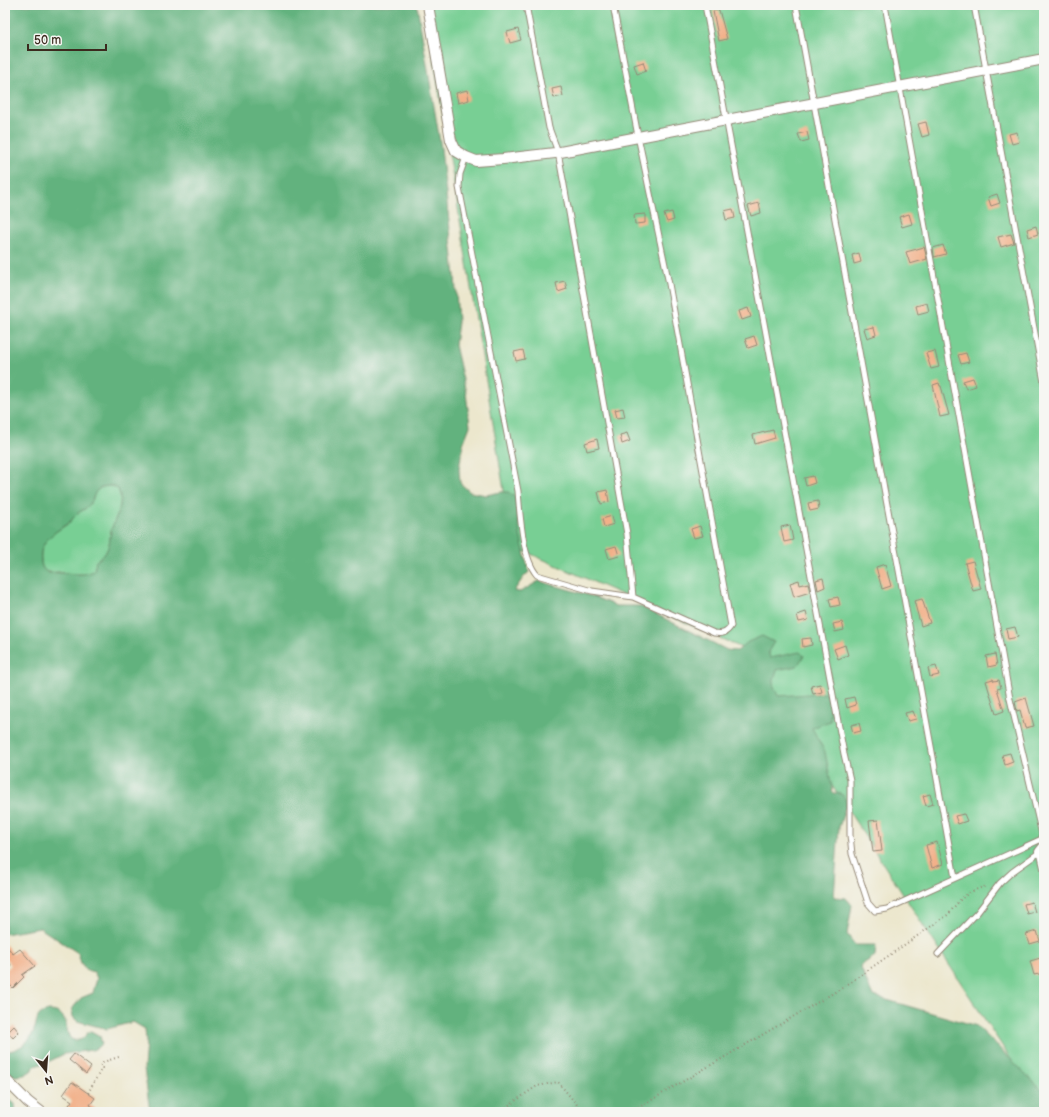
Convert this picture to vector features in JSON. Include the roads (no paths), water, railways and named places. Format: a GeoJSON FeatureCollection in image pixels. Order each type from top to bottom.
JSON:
{"type":"FeatureCollection","features":[{"type":"Feature","properties":{"kind":"street"},"geometry":{"type":"LineString","coordinates":[[428,5],[451,140],[456,151],[476,161],[558,152],[1044,59]]}},
{"type":"Feature","properties":{"kind":"street"},"geometry":{"type":"LineString","coordinates":[[5,1079],[28,1102],[41,1112]]}},
{"type":"Feature","properties":{"kind":"lane"},"geometry":{"type":"LineString","coordinates":[[526,5],[549,128],[552,140],[558,152],[627,534],[633,597]]}},
{"type":"Feature","properties":{"kind":"lane"},"geometry":{"type":"LineString","coordinates":[[466,157],[460,174],[458,187],[518,491],[522,528],[528,556],[533,570],[537,575],[592,591],[633,597],[714,633],[722,634],[727,632],[730,626],[669,284],[638,136],[614,5]]}},
{"type":"Feature","properties":{"kind":"lane"},"geometry":{"type":"LineString","coordinates":[[705,5],[850,780],[850,835],[852,854],[868,903],[875,911],[887,910],[955,878],[1043,844]]}},
{"type":"Feature","properties":{"kind":"lane"},"geometry":{"type":"LineString","coordinates":[[796,5],[955,878]]}},
{"type":"Feature","properties":{"kind":"lane"},"geometry":{"type":"LineString","coordinates":[[885,5],[1010,699],[1043,844],[1044,870]]}},
{"type":"Feature","properties":{"kind":"lane"},"geometry":{"type":"LineString","coordinates":[[974,5],[1044,382]]}},
{"type":"Feature","properties":{"kind":"lane"},"geometry":{"type":"LineString","coordinates":[[938,954],[977,913],[1000,883],[1043,844]]}}]}
